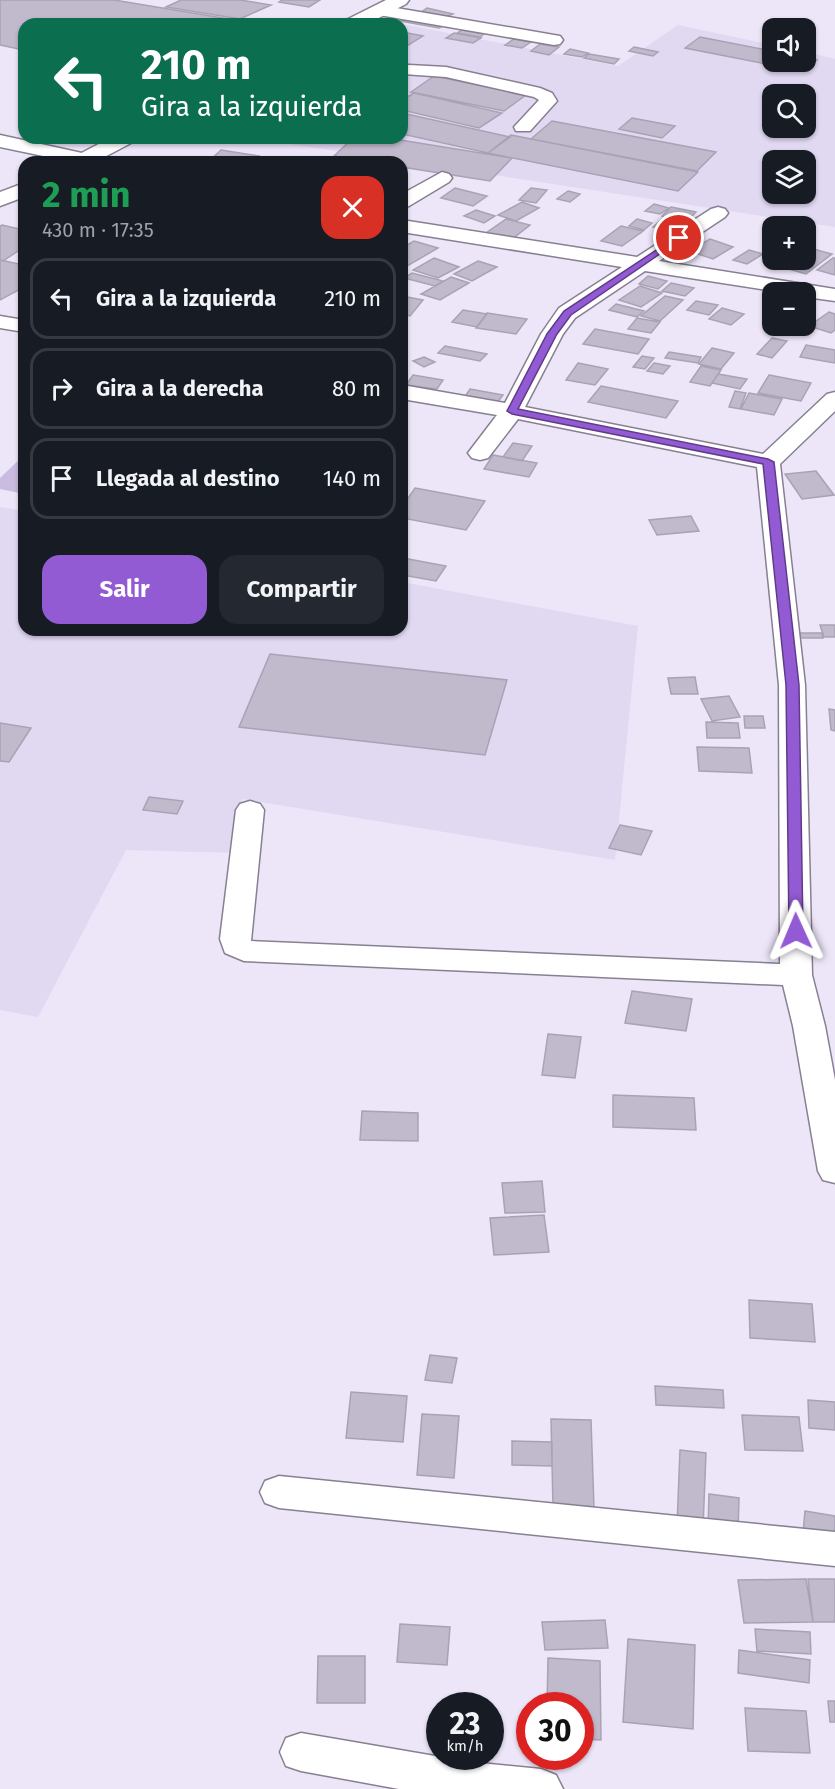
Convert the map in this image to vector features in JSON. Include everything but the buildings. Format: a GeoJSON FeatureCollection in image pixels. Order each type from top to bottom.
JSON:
{"type":"FeatureCollection","features":[{"type":"Feature","properties":{"kind":"main road"},"geometry":{"type":"LineString","coordinates":[[364,18],[400,0]]}},
{"type":"Feature","properties":{"kind":"main road"},"geometry":{"type":"LineString","coordinates":[[91,156],[114,144]]}},
{"type":"Feature","properties":{"kind":"main road"},"geometry":{"type":"LineString","coordinates":[[0,200],[18,192]]}},
{"type":"Feature","properties":{"kind":"street"},"geometry":{"type":"LineString","coordinates":[[379,10],[554,40]]}},
{"type":"Feature","properties":{"kind":"street"},"geometry":{"type":"LineString","coordinates":[[408,72],[446,72],[540,93],[548,101],[523,128]]}},
{"type":"Feature","properties":{"kind":"street"},"geometry":{"type":"LineString","coordinates":[[0,141],[61,156]]}},
{"type":"Feature","properties":{"kind":"street"},"geometry":{"type":"LineString","coordinates":[[0,159],[22,146]]}},
{"type":"Feature","properties":{"kind":"street"},"geometry":{"type":"LineString","coordinates":[[408,198],[442,178]]}},
{"type":"Feature","properties":{"kind":"street"},"geometry":{"type":"LineString","coordinates":[[480,453],[512,411],[552,334],[567,313],[718,213]]}},
{"type":"Feature","properties":{"kind":"street"},"geometry":{"type":"LineString","coordinates":[[408,227],[835,295]]}},
{"type":"Feature","properties":{"kind":"street"},"geometry":{"type":"LineString","coordinates":[[0,322],[18,325]]}},
{"type":"Feature","properties":{"kind":"street"},"geometry":{"type":"LineString","coordinates":[[408,393],[512,411],[768,462]]}},
{"type":"Feature","properties":{"kind":"street"},"geometry":{"type":"LineString","coordinates":[[768,462],[835,399]]}},
{"type":"Feature","properties":{"kind":"street"},"geometry":{"type":"LineString","coordinates":[[768,462],[792,685],[796,975],[822,1023],[835,1171]]}},
{"type":"Feature","properties":{"kind":"street"},"geometry":{"type":"LineString","coordinates":[[250,810],[235,939],[236,946],[244,951],[796,975]]}},
{"type":"Feature","properties":{"kind":"street"},"geometry":{"type":"LineString","coordinates":[[279,1492],[835,1549]]}},
{"type":"Feature","properties":{"kind":"street"},"geometry":{"type":"LineString","coordinates":[[301,1752],[470,1786],[541,1789]]}},
{"type":"Feature","properties":{"kind":"shaded area"},"geometry":{"type":"Polygon","coordinates":[[[408,25],[618,66],[678,25],[762,43],[762,72],[816,72],[816,54],[835,59],[835,227],[816,224],[816,216],[763,216],[408,162],[408,156],[368,156],[289,144],[408,144],[408,25]]]}},
{"type":"Feature","properties":{"kind":"shaded area"},"geometry":{"type":"Polygon","coordinates":[[[18,461],[18,493],[0,489],[0,478],[18,461]]]}},
{"type":"Feature","properties":{"kind":"shaded area"},"geometry":{"type":"Polygon","coordinates":[[[0,507],[18,510],[18,636],[408,636],[408,583],[638,626],[615,860],[242,799],[238,853],[126,850],[38,1017],[0,1010],[0,507]]]}},
{"type":"Feature","properties":{"kind":"route"},"geometry":{"type":"LineString","coordinates":[[679,238],[567,313],[552,334],[512,411],[768,462],[792,685],[796,931]]}}]}
